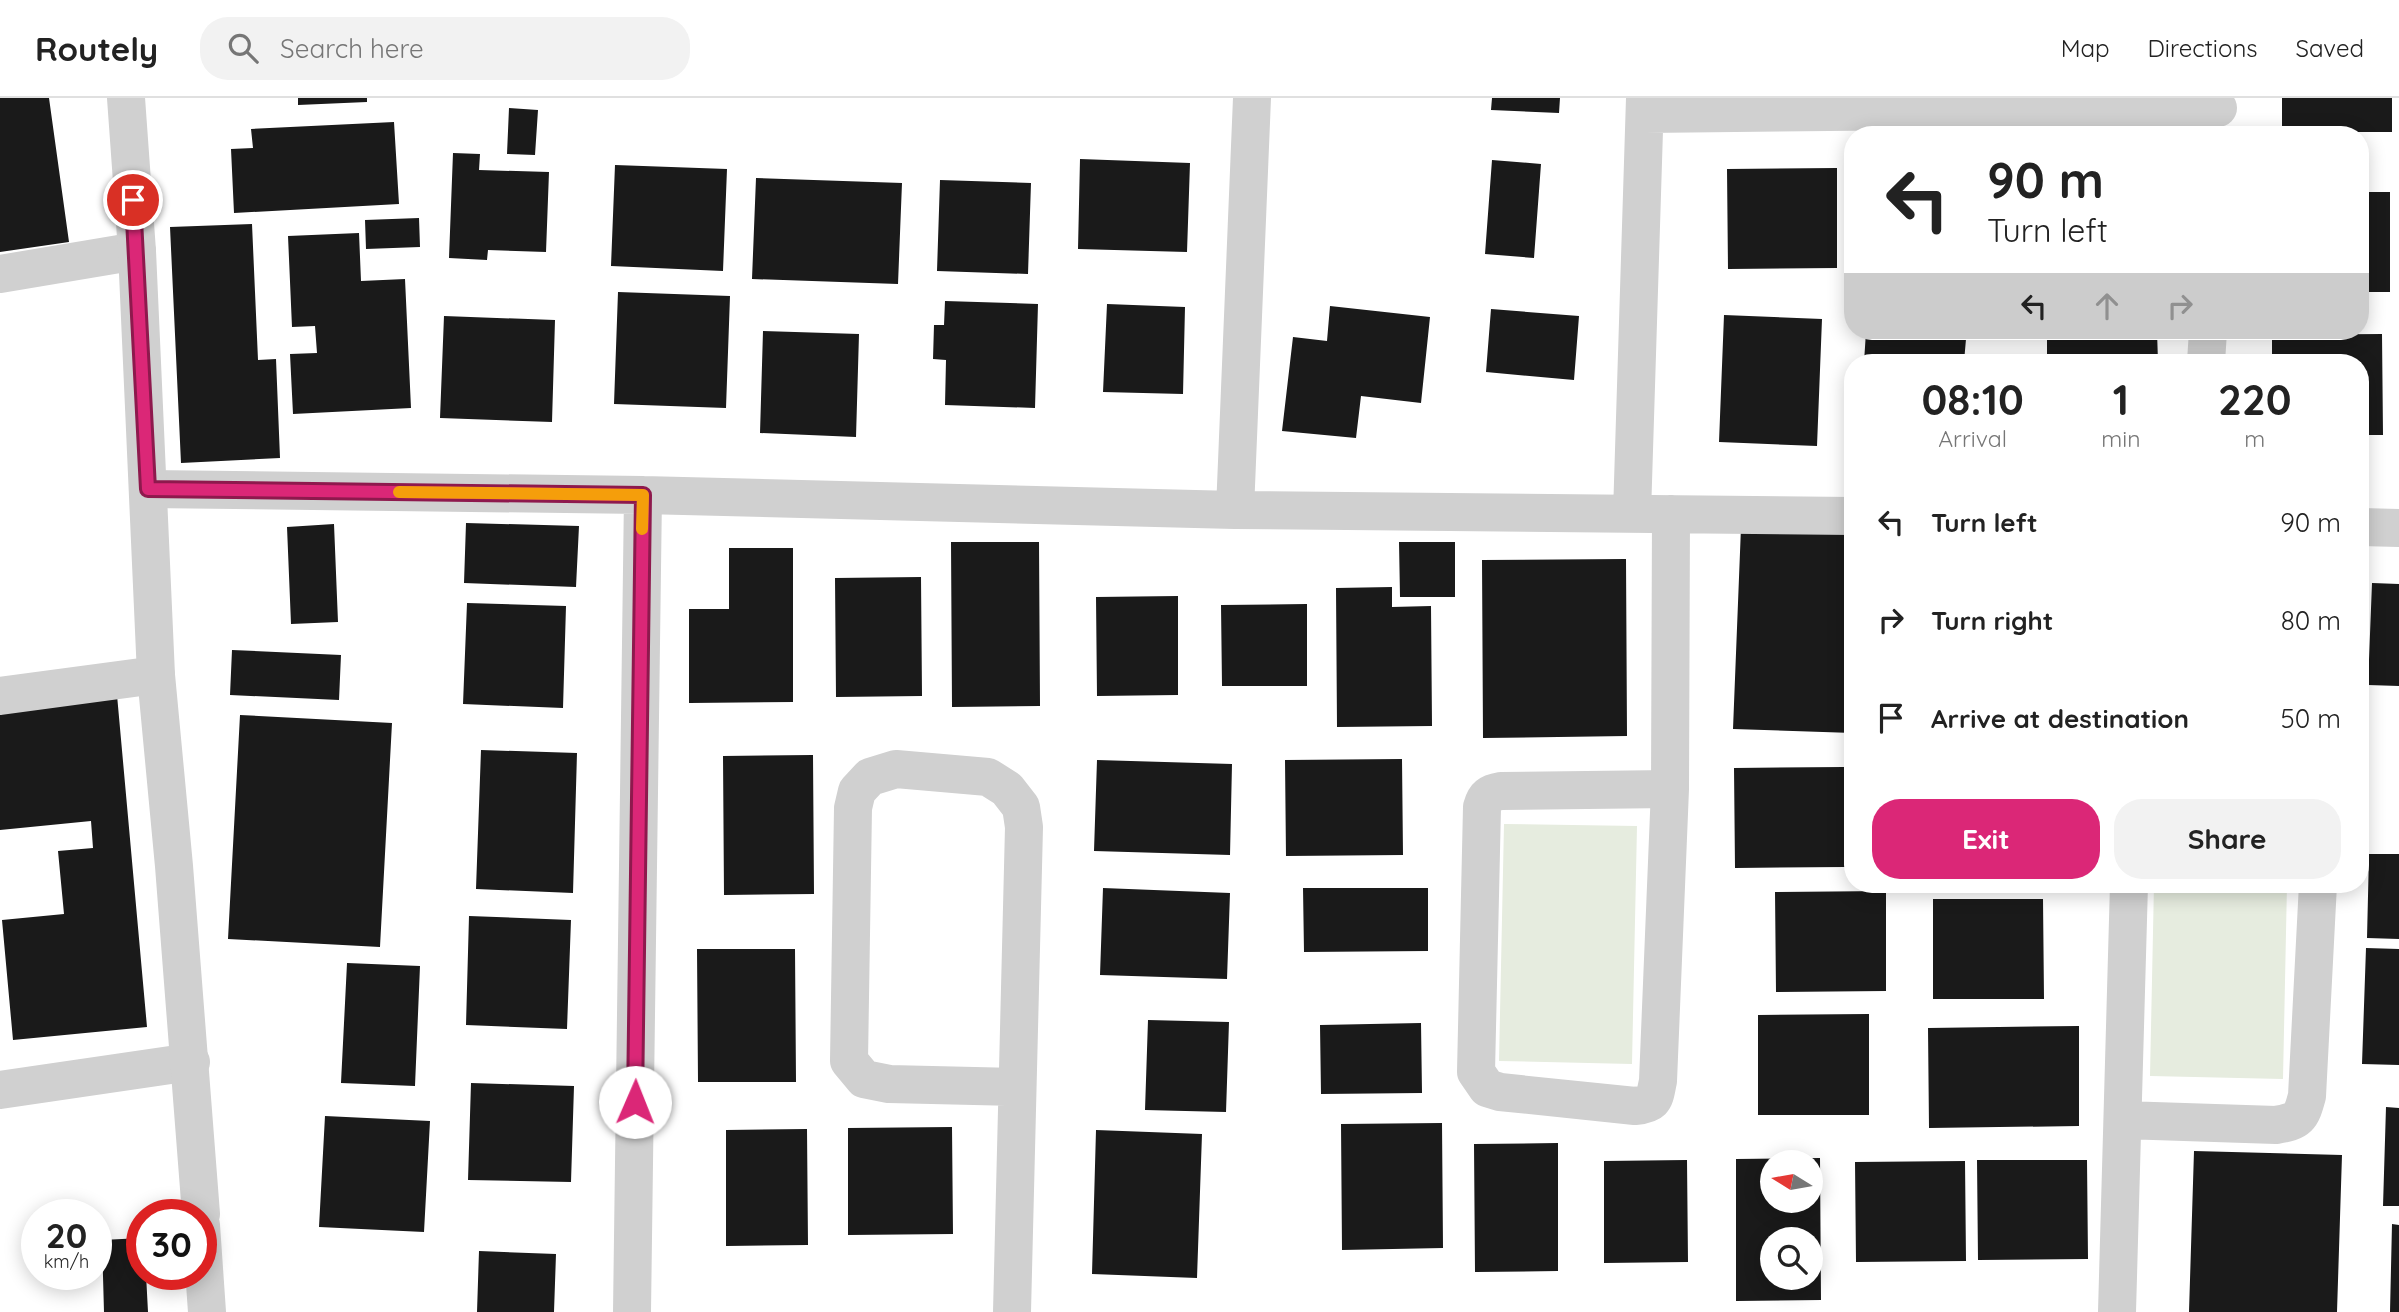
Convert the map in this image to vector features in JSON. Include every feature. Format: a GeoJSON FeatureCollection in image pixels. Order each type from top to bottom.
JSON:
{"type":"FeatureCollection","features":[{"type":"Feature","properties":{"kind":"street"},"geometry":{"type":"LineString","coordinates":[[126,98],[137,251],[156,674],[191,1062],[200,1199]]}},
{"type":"Feature","properties":{"kind":"street"},"geometry":{"type":"LineString","coordinates":[[1235,510],[1252,98]]}},
{"type":"Feature","properties":{"kind":"street"},"geometry":{"type":"LineString","coordinates":[[1632,514],[1645,106],[2217,113]]}},
{"type":"Feature","properties":{"kind":"street"},"geometry":{"type":"LineString","coordinates":[[0,274],[137,251]]}},
{"type":"Feature","properties":{"kind":"street"},"geometry":{"type":"LineString","coordinates":[[148,489],[643,495],[1235,510],[1844,516]]}},
{"type":"Feature","properties":{"kind":"street"},"geometry":{"type":"LineString","coordinates":[[632,1312],[643,495]]}},
{"type":"Feature","properties":{"kind":"street"},"geometry":{"type":"LineString","coordinates":[[1670,789],[1501,791],[1490,792],[1485,798],[1482,807],[1476,1072],[1487,1088],[1500,1092],[1635,1106],[1646,1105],[1654,1099],[1658,1080],[1670,789],[1671,514]]}},
{"type":"Feature","properties":{"kind":"street"},"geometry":{"type":"LineString","coordinates":[[2369,527],[2399,528]]}},
{"type":"Feature","properties":{"kind":"street"},"geometry":{"type":"LineString","coordinates":[[0,696],[156,674]]}},
{"type":"Feature","properties":{"kind":"street"},"geometry":{"type":"LineString","coordinates":[[1012,1312],[1024,827],[1021,807],[1007,789],[988,777],[896,769],[870,777],[857,791],[853,808],[849,1061],[864,1079],[889,1084],[1017,1087]]}},
{"type":"Feature","properties":{"kind":"street"},"geometry":{"type":"LineString","coordinates":[[2117,1312],[2129,893]]}},
{"type":"Feature","properties":{"kind":"street"},"geometry":{"type":"LineString","coordinates":[[2123,1120],[2276,1125],[2294,1122],[2303,1113],[2307,1096],[2318,893]]}},
{"type":"Feature","properties":{"kind":"street"},"geometry":{"type":"LineString","coordinates":[[0,1090],[191,1062]]}},
{"type":"Feature","properties":{"kind":"street"},"geometry":{"type":"LineString","coordinates":[[205,1290],[207,1312]]}},
{"type":"Feature","properties":{"kind":"shaded area"},"geometry":{"type":"Polygon","coordinates":[[[1504,824],[1637,826],[1632,1064],[1499,1061],[1504,824]]]}},
{"type":"Feature","properties":{"kind":"shaded area"},"geometry":{"type":"Polygon","coordinates":[[[2154,893],[2287,893],[2283,1079],[2150,1076],[2154,893]]]}},
{"type":"Feature","properties":{"kind":"building"},"geometry":{"type":"Polygon","coordinates":[[[0,98],[49,98],[69,242],[0,252],[0,98]]]}},
{"type":"Feature","properties":{"kind":"building"},"geometry":{"type":"Polygon","coordinates":[[[298,98],[367,98],[367,102],[298,105],[298,98]]]}},
{"type":"Feature","properties":{"kind":"building"},"geometry":{"type":"Polygon","coordinates":[[[1492,98],[1560,98],[1559,113],[1491,110],[1492,98]]]}},
{"type":"Feature","properties":{"kind":"building"},"geometry":{"type":"Polygon","coordinates":[[[2282,98],[2392,98],[2392,132],[2369,132],[2369,126],[2282,126],[2282,98]]]}},
{"type":"Feature","properties":{"kind":"building"},"geometry":{"type":"Polygon","coordinates":[[[509,108],[538,110],[535,155],[507,154],[509,108]]]}},
{"type":"Feature","properties":{"kind":"building"},"geometry":{"type":"Polygon","coordinates":[[[394,122],[399,204],[234,213],[231,149],[253,148],[251,129],[394,122]]]}},
{"type":"Feature","properties":{"kind":"building"},"geometry":{"type":"Polygon","coordinates":[[[453,153],[480,154],[479,170],[549,172],[546,252],[488,250],[487,260],[449,258],[453,153]]]}},
{"type":"Feature","properties":{"kind":"building"},"geometry":{"type":"Polygon","coordinates":[[[1080,159],[1190,163],[1187,252],[1078,249],[1080,159]]]}},
{"type":"Feature","properties":{"kind":"building"},"geometry":{"type":"Polygon","coordinates":[[[1492,160],[1541,164],[1534,258],[1485,254],[1492,160]]]}},
{"type":"Feature","properties":{"kind":"building"},"geometry":{"type":"Polygon","coordinates":[[[615,165],[727,169],[723,271],[611,266],[615,165]]]}},
{"type":"Feature","properties":{"kind":"building"},"geometry":{"type":"Polygon","coordinates":[[[1837,168],[1837,268],[1728,269],[1727,169],[1837,168]]]}},
{"type":"Feature","properties":{"kind":"building"},"geometry":{"type":"Polygon","coordinates":[[[756,178],[902,183],[898,284],[752,279],[756,178]]]}},
{"type":"Feature","properties":{"kind":"building"},"geometry":{"type":"Polygon","coordinates":[[[940,180],[1031,183],[1028,274],[937,271],[940,180]]]}},
{"type":"Feature","properties":{"kind":"building"},"geometry":{"type":"Polygon","coordinates":[[[2369,192],[2390,192],[2390,292],[2369,292],[2369,192]]]}},
{"type":"Feature","properties":{"kind":"building"},"geometry":{"type":"Polygon","coordinates":[[[419,218],[420,247],[366,249],[365,220],[419,218]]]}},
{"type":"Feature","properties":{"kind":"building"},"geometry":{"type":"Polygon","coordinates":[[[252,224],[258,360],[276,359],[280,458],[181,463],[170,227],[252,224]]]}},
{"type":"Feature","properties":{"kind":"building"},"geometry":{"type":"Polygon","coordinates":[[[359,233],[361,281],[405,279],[411,408],[293,414],[290,354],[317,353],[315,326],[292,327],[288,236],[359,233]]]}},
{"type":"Feature","properties":{"kind":"building"},"geometry":{"type":"Polygon","coordinates":[[[618,292],[730,296],[726,408],[614,404],[618,292]]]}},
{"type":"Feature","properties":{"kind":"building"},"geometry":{"type":"Polygon","coordinates":[[[945,301],[1038,304],[1035,408],[945,405],[946,360],[933,359],[934,325],[944,325],[945,301]]]}},
{"type":"Feature","properties":{"kind":"building"},"geometry":{"type":"Polygon","coordinates":[[[1107,304],[1185,307],[1183,394],[1103,392],[1107,304]]]}},
{"type":"Feature","properties":{"kind":"building"},"geometry":{"type":"Polygon","coordinates":[[[1330,306],[1430,317],[1421,403],[1361,396],[1356,438],[1282,431],[1293,337],[1327,341],[1330,306]]]}},
{"type":"Feature","properties":{"kind":"building"},"geometry":{"type":"Polygon","coordinates":[[[1491,309],[1579,316],[1574,380],[1486,372],[1491,309]]]}},
{"type":"Feature","properties":{"kind":"building"},"geometry":{"type":"Polygon","coordinates":[[[1724,315],[1822,319],[1817,446],[1719,442],[1724,315]]]}},
{"type":"Feature","properties":{"kind":"building"},"geometry":{"type":"Polygon","coordinates":[[[444,316],[555,320],[552,422],[440,418],[444,316]]]}},
{"type":"Feature","properties":{"kind":"building"},"geometry":{"type":"Polygon","coordinates":[[[763,331],[859,334],[856,437],[760,433],[763,331]]]}},
{"type":"Feature","properties":{"kind":"building"},"geometry":{"type":"Polygon","coordinates":[[[2369,334],[2382,334],[2383,435],[2369,435],[2369,354],[2272,354],[2272,340],[2369,340],[2369,334]]]}},
{"type":"Feature","properties":{"kind":"building"},"geometry":{"type":"Polygon","coordinates":[[[1865,340],[1966,340],[1965,354],[1865,354],[1865,340]]]}},
{"type":"Feature","properties":{"kind":"building"},"geometry":{"type":"Polygon","coordinates":[[[2047,340],[2157,340],[2158,354],[2047,354],[2047,340]]]}},
{"type":"Feature","properties":{"kind":"building"},"geometry":{"type":"Polygon","coordinates":[[[466,523],[579,526],[576,587],[464,583],[466,523]]]}},
{"type":"Feature","properties":{"kind":"building"},"geometry":{"type":"Polygon","coordinates":[[[334,524],[338,622],[291,624],[287,527],[334,524]]]}},
{"type":"Feature","properties":{"kind":"building"},"geometry":{"type":"Polygon","coordinates":[[[1741,527],[1844,531],[1844,733],[1733,729],[1741,527]]]}},
{"type":"Feature","properties":{"kind":"building"},"geometry":{"type":"Polygon","coordinates":[[[951,542],[1039,542],[1040,706],[952,707],[951,542]]]}},
{"type":"Feature","properties":{"kind":"building"},"geometry":{"type":"Polygon","coordinates":[[[1399,542],[1455,542],[1455,597],[1400,597],[1399,542]]]}},
{"type":"Feature","properties":{"kind":"building"},"geometry":{"type":"Polygon","coordinates":[[[729,548],[793,548],[793,702],[689,703],[689,609],[729,609],[729,548]]]}},
{"type":"Feature","properties":{"kind":"building"},"geometry":{"type":"Polygon","coordinates":[[[1626,559],[1627,736],[1483,738],[1482,560],[1626,559]]]}},
{"type":"Feature","properties":{"kind":"building"},"geometry":{"type":"Polygon","coordinates":[[[921,577],[922,696],[836,697],[835,578],[921,577]]]}},
{"type":"Feature","properties":{"kind":"building"},"geometry":{"type":"Polygon","coordinates":[[[2372,583],[2399,584],[2399,686],[2369,685],[2372,583]]]}},
{"type":"Feature","properties":{"kind":"building"},"geometry":{"type":"Polygon","coordinates":[[[1392,587],[1392,607],[1431,606],[1432,726],[1337,727],[1336,588],[1392,587]]]}},
{"type":"Feature","properties":{"kind":"building"},"geometry":{"type":"Polygon","coordinates":[[[1178,596],[1178,695],[1097,696],[1096,597],[1178,596]]]}},
{"type":"Feature","properties":{"kind":"building"},"geometry":{"type":"Polygon","coordinates":[[[467,603],[566,606],[563,708],[463,704],[467,603]]]}},
{"type":"Feature","properties":{"kind":"building"},"geometry":{"type":"Polygon","coordinates":[[[1307,604],[1307,686],[1222,686],[1221,605],[1307,604]]]}},
{"type":"Feature","properties":{"kind":"building"},"geometry":{"type":"Polygon","coordinates":[[[232,650],[341,655],[339,700],[230,695],[232,650]]]}},
{"type":"Feature","properties":{"kind":"building"},"geometry":{"type":"Polygon","coordinates":[[[117,695],[147,1027],[13,1040],[2,920],[64,914],[58,851],[93,848],[91,821],[0,830],[0,706],[117,695]]]}},
{"type":"Feature","properties":{"kind":"building"},"geometry":{"type":"Polygon","coordinates":[[[240,715],[392,723],[380,947],[228,939],[240,715]]]}},
{"type":"Feature","properties":{"kind":"building"},"geometry":{"type":"Polygon","coordinates":[[[481,750],[577,753],[573,893],[476,889],[481,750]]]}},
{"type":"Feature","properties":{"kind":"building"},"geometry":{"type":"Polygon","coordinates":[[[813,755],[814,894],[724,895],[723,756],[813,755]]]}},
{"type":"Feature","properties":{"kind":"building"},"geometry":{"type":"Polygon","coordinates":[[[1402,759],[1403,855],[1286,856],[1285,760],[1402,759]]]}},
{"type":"Feature","properties":{"kind":"building"},"geometry":{"type":"Polygon","coordinates":[[[1097,760],[1232,764],[1230,855],[1094,851],[1097,760]]]}},
{"type":"Feature","properties":{"kind":"building"},"geometry":{"type":"Polygon","coordinates":[[[1844,767],[1844,867],[1735,868],[1734,768],[1844,767]]]}},
{"type":"Feature","properties":{"kind":"building"},"geometry":{"type":"Polygon","coordinates":[[[2369,854],[2399,854],[2399,939],[2367,938],[2369,854]]]}},
{"type":"Feature","properties":{"kind":"building"},"geometry":{"type":"Polygon","coordinates":[[[1103,888],[1230,893],[1227,979],[1100,975],[1103,888]]]}},
{"type":"Feature","properties":{"kind":"building"},"geometry":{"type":"Polygon","coordinates":[[[1303,888],[1428,888],[1428,951],[1304,952],[1303,888]]]}},
{"type":"Feature","properties":{"kind":"building"},"geometry":{"type":"Polygon","coordinates":[[[1775,892],[1886,893],[1886,991],[1776,992],[1775,892]]]}},
{"type":"Feature","properties":{"kind":"building"},"geometry":{"type":"Polygon","coordinates":[[[1933,899],[2043,899],[2044,999],[1933,999],[1933,899]]]}},
{"type":"Feature","properties":{"kind":"building"},"geometry":{"type":"Polygon","coordinates":[[[469,916],[571,920],[567,1029],[466,1025],[469,916]]]}},
{"type":"Feature","properties":{"kind":"building"},"geometry":{"type":"Polygon","coordinates":[[[2366,948],[2399,949],[2399,1065],[2362,1064],[2366,948]]]}},
{"type":"Feature","properties":{"kind":"building"},"geometry":{"type":"Polygon","coordinates":[[[697,949],[795,949],[796,1082],[698,1082],[697,949]]]}},
{"type":"Feature","properties":{"kind":"building"},"geometry":{"type":"Polygon","coordinates":[[[347,963],[420,966],[415,1086],[341,1083],[347,963]]]}},
{"type":"Feature","properties":{"kind":"building"},"geometry":{"type":"Polygon","coordinates":[[[1869,1014],[1869,1115],[1758,1115],[1758,1015],[1869,1014]]]}},
{"type":"Feature","properties":{"kind":"building"},"geometry":{"type":"Polygon","coordinates":[[[1148,1020],[1229,1022],[1226,1112],[1145,1110],[1148,1020]]]}},
{"type":"Feature","properties":{"kind":"building"},"geometry":{"type":"Polygon","coordinates":[[[1421,1023],[1422,1093],[1321,1094],[1320,1025],[1421,1023]]]}},
{"type":"Feature","properties":{"kind":"building"},"geometry":{"type":"Polygon","coordinates":[[[2079,1026],[2079,1126],[1929,1128],[1928,1028],[2079,1026]]]}},
{"type":"Feature","properties":{"kind":"building"},"geometry":{"type":"Polygon","coordinates":[[[471,1083],[574,1086],[571,1182],[468,1180],[471,1083]]]}},
{"type":"Feature","properties":{"kind":"building"},"geometry":{"type":"Polygon","coordinates":[[[2386,1107],[2399,1108],[2399,1206],[2383,1206],[2386,1107]]]}},
{"type":"Feature","properties":{"kind":"building"},"geometry":{"type":"Polygon","coordinates":[[[325,1116],[430,1121],[424,1232],[319,1227],[325,1116]]]}},
{"type":"Feature","properties":{"kind":"building"},"geometry":{"type":"Polygon","coordinates":[[[1442,1123],[1443,1248],[1342,1250],[1341,1124],[1442,1123]]]}},
{"type":"Feature","properties":{"kind":"building"},"geometry":{"type":"Polygon","coordinates":[[[952,1127],[953,1234],[848,1235],[848,1128],[952,1127]]]}},
{"type":"Feature","properties":{"kind":"building"},"geometry":{"type":"Polygon","coordinates":[[[807,1129],[808,1245],[726,1246],[726,1130],[807,1129]]]}},
{"type":"Feature","properties":{"kind":"building"},"geometry":{"type":"Polygon","coordinates":[[[1096,1130],[1202,1134],[1197,1278],[1092,1274],[1096,1130]]]}},
{"type":"Feature","properties":{"kind":"building"},"geometry":{"type":"Polygon","coordinates":[[[1558,1143],[1558,1271],[1475,1272],[1474,1144],[1558,1143]]]}},
{"type":"Feature","properties":{"kind":"building"},"geometry":{"type":"Polygon","coordinates":[[[2194,1151],[2342,1155],[2337,1312],[2189,1312],[2194,1151]]]}},
{"type":"Feature","properties":{"kind":"building"},"geometry":{"type":"Polygon","coordinates":[[[1736,1159],[1760,1159],[1760,1213],[1820,1213],[1820,1227],[1760,1227],[1760,1290],[1821,1290],[1821,1300],[1736,1301],[1736,1159]]]}},
{"type":"Feature","properties":{"kind":"building"},"geometry":{"type":"Polygon","coordinates":[[[1687,1160],[1688,1262],[1604,1263],[1604,1161],[1687,1160]]]}},
{"type":"Feature","properties":{"kind":"building"},"geometry":{"type":"Polygon","coordinates":[[[1977,1160],[2087,1160],[2088,1259],[1978,1260],[1977,1160]]]}},
{"type":"Feature","properties":{"kind":"building"},"geometry":{"type":"Polygon","coordinates":[[[1965,1161],[1966,1261],[1856,1262],[1855,1162],[1965,1161]]]}},
{"type":"Feature","properties":{"kind":"building"},"geometry":{"type":"Polygon","coordinates":[[[2392,1224],[2399,1225],[2399,1312],[2390,1312],[2392,1224]]]}},
{"type":"Feature","properties":{"kind":"building"},"geometry":{"type":"Polygon","coordinates":[[[126,1239],[126,1290],[147,1290],[148,1312],[104,1312],[103,1290],[112,1290],[112,1240],[126,1239]]]}},
{"type":"Feature","properties":{"kind":"building"},"geometry":{"type":"Polygon","coordinates":[[[479,1251],[556,1254],[554,1312],[477,1312],[479,1251]]]}},
{"type":"Feature","properties":{"kind":"slow traffic"},"geometry":{"type":"LineString","coordinates":[[399,492],[643,495],[642,529]]}},
{"type":"Feature","properties":{"kind":"route"},"geometry":{"type":"LineString","coordinates":[[133,200],[148,489],[643,495],[635,1102]]}}]}
